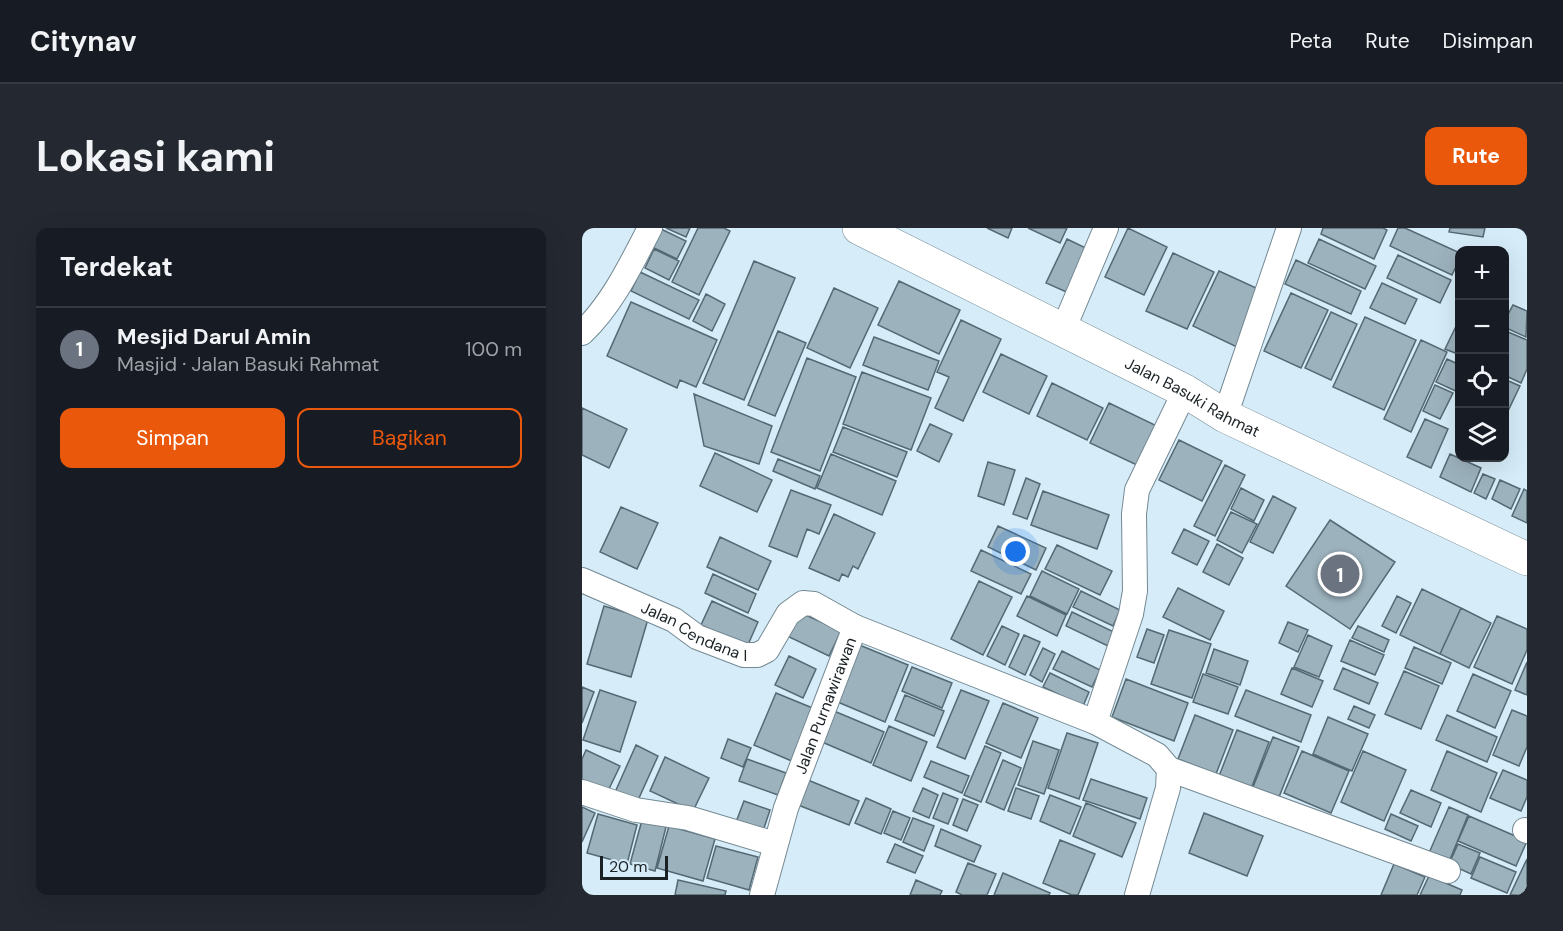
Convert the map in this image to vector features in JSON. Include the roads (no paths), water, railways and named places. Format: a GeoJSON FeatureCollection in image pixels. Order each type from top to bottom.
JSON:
{"type":"FeatureCollection","features":[{"type":"Feature","properties":{"kind":"highway","name":"Jalan Basuki Rahmat"},"geometry":{"type":"LineString","coordinates":[[859,228],[1185,391],[1225,416],[1527,560]]}},
{"type":"Feature","properties":{"kind":"street"},"geometry":{"type":"LineString","coordinates":[[582,333],[609,303],[650,228]]}},
{"type":"Feature","properties":{"kind":"street"},"geometry":{"type":"LineString","coordinates":[[1063,330],[1106,228]]}},
{"type":"Feature","properties":{"kind":"street"},"geometry":{"type":"LineString","coordinates":[[1225,416],[1288,228]]}},
{"type":"Feature","properties":{"kind":"street"},"geometry":{"type":"LineString","coordinates":[[1095,722],[1131,614],[1136,591],[1134,514],[1137,490],[1185,391]]}},
{"type":"Feature","properties":{"kind":"street","name":"Jalan Cendana I"},"geometry":{"type":"LineString","coordinates":[[582,580],[674,620],[697,637],[744,654],[757,655],[767,650],[788,614],[803,603],[814,604],[855,627]]}},
{"type":"Feature","properties":{"kind":"street","name":"Jalan Purnawirawan"},"geometry":{"type":"LineString","coordinates":[[762,895],[775,844],[807,749],[855,627],[1095,722],[1156,755],[1169,769]]}},
{"type":"Feature","properties":{"kind":"street"},"geometry":{"type":"LineString","coordinates":[[1137,895],[1168,788],[1169,769],[1448,871]]}},
{"type":"Feature","properties":{"kind":"street"},"geometry":{"type":"LineString","coordinates":[[582,792],[636,810],[688,818],[775,844]]}},
{"type":"Feature","properties":{"kind":"place","name":"Mesjid Darul Amin"},"geometry":{"type":"Point","coordinates":[1340,574]}}]}
